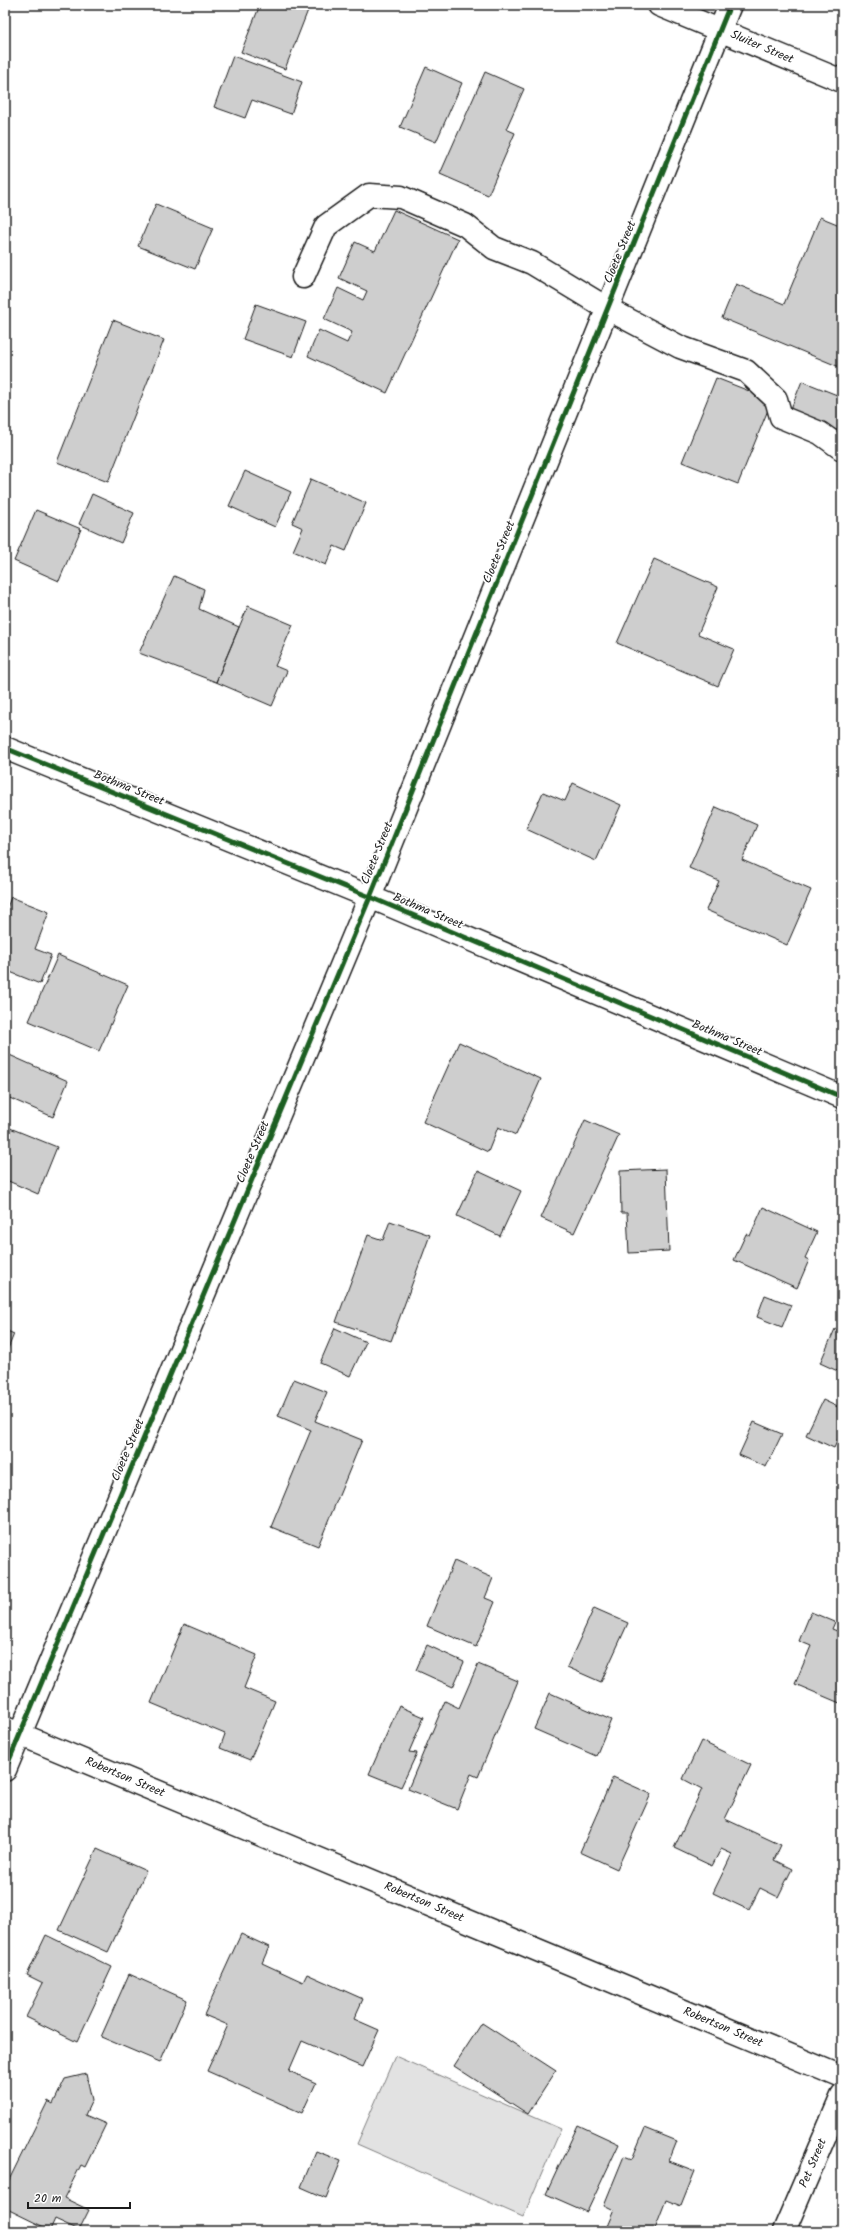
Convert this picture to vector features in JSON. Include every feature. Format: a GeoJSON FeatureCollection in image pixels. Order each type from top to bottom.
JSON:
{"type":"FeatureCollection","features":[{"type":"Feature","properties":{"kind":"street","name":"Sluiter Street"},"geometry":{"type":"LineString","coordinates":[[659,5],[720,29],[842,81]]}},
{"type":"Feature","properties":{"kind":"street","name":"Cloete Street"},"geometry":{"type":"LineString","coordinates":[[5,1770],[13,1731],[370,897],[730,5]]}},
{"type":"Feature","properties":{"kind":"street"},"geometry":{"type":"LineString","coordinates":[[304,277],[326,226],[369,195],[401,197],[465,225],[494,248],[532,263],[608,309],[680,347],[746,371],[776,400],[781,417],[820,434],[842,449]]}},
{"type":"Feature","properties":{"kind":"street","name":"Bothma Street"},"geometry":{"type":"LineString","coordinates":[[5,748],[370,897],[842,1097]]}},
{"type":"Feature","properties":{"kind":"street","name":"Robertson Street"},"geometry":{"type":"LineString","coordinates":[[13,1731],[842,2077]]}},
{"type":"Feature","properties":{"kind":"street","name":"Pet Street"},"geometry":{"type":"LineString","coordinates":[[784,2231],[842,2096]]}},
{"type":"Feature","properties":{"kind":"shaded area"},"geometry":{"type":"Polygon","coordinates":[[[395,2056],[561,2129],[523,2217],[357,2144],[395,2056]]]}},
{"type":"Feature","properties":{"kind":"building"},"geometry":{"type":"Polygon","coordinates":[[[260,5],[310,5],[285,69],[241,52],[260,5]]]}},
{"type":"Feature","properties":{"kind":"building"},"geometry":{"type":"Polygon","coordinates":[[[233,56],[302,82],[291,114],[252,100],[245,118],[214,107],[233,56]]]}},
{"type":"Feature","properties":{"kind":"building"},"geometry":{"type":"Polygon","coordinates":[[[426,67],[462,83],[436,142],[400,127],[426,67]]]}},
{"type":"Feature","properties":{"kind":"building"},"geometry":{"type":"Polygon","coordinates":[[[485,72],[524,89],[506,129],[515,133],[488,195],[440,174],[485,72]]]}},
{"type":"Feature","properties":{"kind":"building"},"geometry":{"type":"Polygon","coordinates":[[[156,204],[213,228],[195,269],[138,246],[156,204]]]}},
{"type":"Feature","properties":{"kind":"building"},"geometry":{"type":"Polygon","coordinates":[[[394,210],[458,239],[387,393],[308,356],[319,330],[347,343],[352,332],[324,319],[338,288],[363,300],[367,291],[339,278],[355,242],[375,251],[394,210]]]}},
{"type":"Feature","properties":{"kind":"building"},"geometry":{"type":"Polygon","coordinates":[[[820,217],[842,226],[842,368],[722,318],[736,284],[784,304],[820,217]]]}},
{"type":"Feature","properties":{"kind":"building"},"geometry":{"type":"Polygon","coordinates":[[[256,304],[306,322],[293,357],[243,339],[256,304]]]}},
{"type":"Feature","properties":{"kind":"building"},"geometry":{"type":"Polygon","coordinates":[[[113,320],[164,340],[108,482],[57,462],[113,320]]]}},
{"type":"Feature","properties":{"kind":"building"},"geometry":{"type":"Polygon","coordinates":[[[716,378],[772,400],[738,484],[682,462],[716,378]]]}},
{"type":"Feature","properties":{"kind":"building"},"geometry":{"type":"Polygon","coordinates":[[[802,381],[842,397],[842,432],[790,411],[802,381]]]}},
{"type":"Feature","properties":{"kind":"building"},"geometry":{"type":"Polygon","coordinates":[[[245,471],[291,492],[275,527],[229,506],[245,471]]]}},
{"type":"Feature","properties":{"kind":"building"},"geometry":{"type":"Polygon","coordinates":[[[311,479],[366,503],[346,551],[334,546],[326,565],[293,551],[303,528],[292,523],[311,479]]]}},
{"type":"Feature","properties":{"kind":"building"},"geometry":{"type":"Polygon","coordinates":[[[92,494],[134,513],[121,543],[79,524],[92,494]]]}},
{"type":"Feature","properties":{"kind":"building"},"geometry":{"type":"Polygon","coordinates":[[[36,510],[81,529],[59,581],[14,561],[36,510]]]}},
{"type":"Feature","properties":{"kind":"building"},"geometry":{"type":"Polygon","coordinates":[[[654,559],[718,587],[698,634],[734,649],[718,686],[617,643],[654,559]]]}},
{"type":"Feature","properties":{"kind":"building"},"geometry":{"type":"Polygon","coordinates":[[[174,576],[204,589],[199,609],[239,627],[216,682],[139,653],[174,576]]]}},
{"type":"Feature","properties":{"kind":"building"},"geometry":{"type":"Polygon","coordinates":[[[248,606],[293,625],[275,666],[287,671],[272,706],[216,682],[248,606]]]}},
{"type":"Feature","properties":{"kind":"building"},"geometry":{"type":"Polygon","coordinates":[[[573,783],[621,805],[596,861],[526,829],[543,792],[565,801],[573,783]]]}},
{"type":"Feature","properties":{"kind":"building"},"geometry":{"type":"Polygon","coordinates":[[[716,807],[757,825],[742,860],[811,890],[787,945],[706,910],[719,881],[689,868],[716,807]]]}},
{"type":"Feature","properties":{"kind":"building"},"geometry":{"type":"Polygon","coordinates":[[[11,897],[49,912],[35,949],[51,955],[40,984],[5,970],[5,913],[11,897]]]}},
{"type":"Feature","properties":{"kind":"building"},"geometry":{"type":"Polygon","coordinates":[[[58,955],[128,985],[99,1051],[29,1021],[58,955]]]}},
{"type":"Feature","properties":{"kind":"building"},"geometry":{"type":"Polygon","coordinates":[[[459,1042],[541,1079],[516,1135],[498,1127],[488,1152],[423,1122],[459,1042]]]}},
{"type":"Feature","properties":{"kind":"building"},"geometry":{"type":"Polygon","coordinates":[[[5,1053],[68,1081],[53,1117],[5,1096],[5,1053]]]}},
{"type":"Feature","properties":{"kind":"building"},"geometry":{"type":"Polygon","coordinates":[[[585,1120],[619,1135],[574,1233],[541,1218],[585,1120]]]}},
{"type":"Feature","properties":{"kind":"building"},"geometry":{"type":"Polygon","coordinates":[[[5,1126],[57,1147],[38,1194],[6,1180],[5,1182],[5,1126]]]}},
{"type":"Feature","properties":{"kind":"building"},"geometry":{"type":"Polygon","coordinates":[[[666,1169],[669,1251],[629,1253],[627,1213],[621,1213],[620,1171],[666,1169]]]}},
{"type":"Feature","properties":{"kind":"building"},"geometry":{"type":"Polygon","coordinates":[[[478,1171],[521,1191],[500,1236],[457,1216],[478,1171]]]}},
{"type":"Feature","properties":{"kind":"building"},"geometry":{"type":"Polygon","coordinates":[[[763,1207],[817,1232],[805,1258],[809,1260],[797,1288],[734,1260],[746,1234],[750,1236],[763,1207]]]}},
{"type":"Feature","properties":{"kind":"building"},"geometry":{"type":"Polygon","coordinates":[[[390,1221],[430,1235],[391,1341],[336,1322],[368,1235],[383,1240],[390,1221]]]}},
{"type":"Feature","properties":{"kind":"building"},"geometry":{"type":"Polygon","coordinates":[[[765,1295],[791,1305],[782,1327],[757,1317],[765,1295]]]}},
{"type":"Feature","properties":{"kind":"building"},"geometry":{"type":"Polygon","coordinates":[[[335,1328],[366,1342],[350,1376],[320,1363],[335,1328]]]}},
{"type":"Feature","properties":{"kind":"building"},"geometry":{"type":"Polygon","coordinates":[[[835,1329],[842,1332],[842,1373],[820,1363],[835,1329]]]}},
{"type":"Feature","properties":{"kind":"building"},"geometry":{"type":"Polygon","coordinates":[[[5,1330],[14,1334],[5,1356],[5,1330]]]}},
{"type":"Feature","properties":{"kind":"building"},"geometry":{"type":"Polygon","coordinates":[[[294,1379],[327,1392],[315,1421],[362,1440],[318,1546],[271,1527],[311,1430],[278,1416],[294,1379]]]}},
{"type":"Feature","properties":{"kind":"building"},"geometry":{"type":"Polygon","coordinates":[[[823,1400],[842,1409],[842,1431],[834,1448],[806,1435],[823,1400]]]}},
{"type":"Feature","properties":{"kind":"building"},"geometry":{"type":"Polygon","coordinates":[[[754,1422],[782,1434],[766,1467],[739,1455],[754,1422]]]}},
{"type":"Feature","properties":{"kind":"building"},"geometry":{"type":"Polygon","coordinates":[[[454,1561],[493,1578],[485,1598],[495,1602],[476,1647],[427,1626],[454,1561]]]}},
{"type":"Feature","properties":{"kind":"building"},"geometry":{"type":"Polygon","coordinates":[[[594,1608],[628,1623],[601,1682],[567,1667],[594,1608]]]}},
{"type":"Feature","properties":{"kind":"building"},"geometry":{"type":"Polygon","coordinates":[[[811,1612],[835,1622],[832,1629],[842,1633],[842,1704],[795,1684],[811,1646],[799,1641],[811,1612]]]}},
{"type":"Feature","properties":{"kind":"building"},"geometry":{"type":"Polygon","coordinates":[[[184,1624],[257,1655],[244,1688],[275,1701],[250,1760],[220,1748],[225,1734],[151,1703],[184,1624]]]}},
{"type":"Feature","properties":{"kind":"building"},"geometry":{"type":"Polygon","coordinates":[[[427,1645],[464,1662],[453,1687],[416,1670],[427,1645]]]}},
{"type":"Feature","properties":{"kind":"building"},"geometry":{"type":"Polygon","coordinates":[[[478,1664],[518,1681],[478,1777],[471,1774],[457,1809],[408,1789],[445,1701],[459,1708],[478,1664]]]}},
{"type":"Feature","properties":{"kind":"building"},"geometry":{"type":"Polygon","coordinates":[[[550,1693],[611,1720],[596,1756],[534,1729],[550,1693]]]}},
{"type":"Feature","properties":{"kind":"building"},"geometry":{"type":"Polygon","coordinates":[[[399,1706],[424,1717],[409,1752],[417,1753],[401,1787],[369,1774],[399,1706]]]}},
{"type":"Feature","properties":{"kind":"building"},"geometry":{"type":"Polygon","coordinates":[[[701,1741],[751,1765],[725,1819],[781,1845],[774,1860],[792,1869],[778,1897],[760,1888],[749,1910],[713,1893],[732,1854],[721,1849],[712,1866],[674,1848],[702,1789],[683,1779],[701,1741]]]}},
{"type":"Feature","properties":{"kind":"building"},"geometry":{"type":"Polygon","coordinates":[[[613,1777],[651,1794],[617,1869],[580,1852],[613,1777]]]}},
{"type":"Feature","properties":{"kind":"building"},"geometry":{"type":"Polygon","coordinates":[[[97,1849],[146,1871],[108,1952],[59,1930],[97,1849]]]}},
{"type":"Feature","properties":{"kind":"building"},"geometry":{"type":"Polygon","coordinates":[[[241,1934],[269,1947],[262,1963],[303,1982],[307,1974],[363,1999],[354,2019],[379,2030],[362,2067],[302,2041],[289,2071],[316,2083],[302,2113],[207,2071],[228,2025],[204,2015],[241,1934]]]}},
{"type":"Feature","properties":{"kind":"building"},"geometry":{"type":"Polygon","coordinates":[[[46,1935],[112,1967],[77,2042],[26,2017],[43,1983],[27,1975],[46,1935]]]}},
{"type":"Feature","properties":{"kind":"building"},"geometry":{"type":"Polygon","coordinates":[[[129,1974],[187,2000],[160,2062],[101,2037],[129,1974]]]}},
{"type":"Feature","properties":{"kind":"building"},"geometry":{"type":"Polygon","coordinates":[[[482,2023],[556,2071],[528,2114],[454,2066],[482,2023]]]}},
{"type":"Feature","properties":{"kind":"building"},"geometry":{"type":"Polygon","coordinates":[[[86,2074],[92,2100],[85,2115],[106,2124],[85,2167],[81,2165],[64,2198],[89,2210],[79,2230],[55,2219],[50,2230],[5,2208],[5,2188],[48,2101],[53,2104],[65,2079],[86,2074]]]}},
{"type":"Feature","properties":{"kind":"building"},"geometry":{"type":"Polygon","coordinates":[[[578,2125],[619,2144],[587,2212],[546,2194],[578,2125]]]}},
{"type":"Feature","properties":{"kind":"building"},"geometry":{"type":"Polygon","coordinates":[[[645,2128],[677,2141],[669,2161],[695,2171],[681,2206],[666,2200],[654,2231],[605,2231],[614,2210],[604,2205],[624,2156],[632,2159],[645,2128]]]}},
{"type":"Feature","properties":{"kind":"building"},"geometry":{"type":"Polygon","coordinates":[[[316,2151],[341,2161],[326,2198],[301,2187],[316,2151]]]}},
{"type":"Feature","properties":{"kind":"cycle path"},"geometry":{"type":"LineString","coordinates":[[5,1770],[370,897],[730,5]]}},
{"type":"Feature","properties":{"kind":"cycle path"},"geometry":{"type":"LineString","coordinates":[[5,748],[370,897],[842,1097]]}}]}
